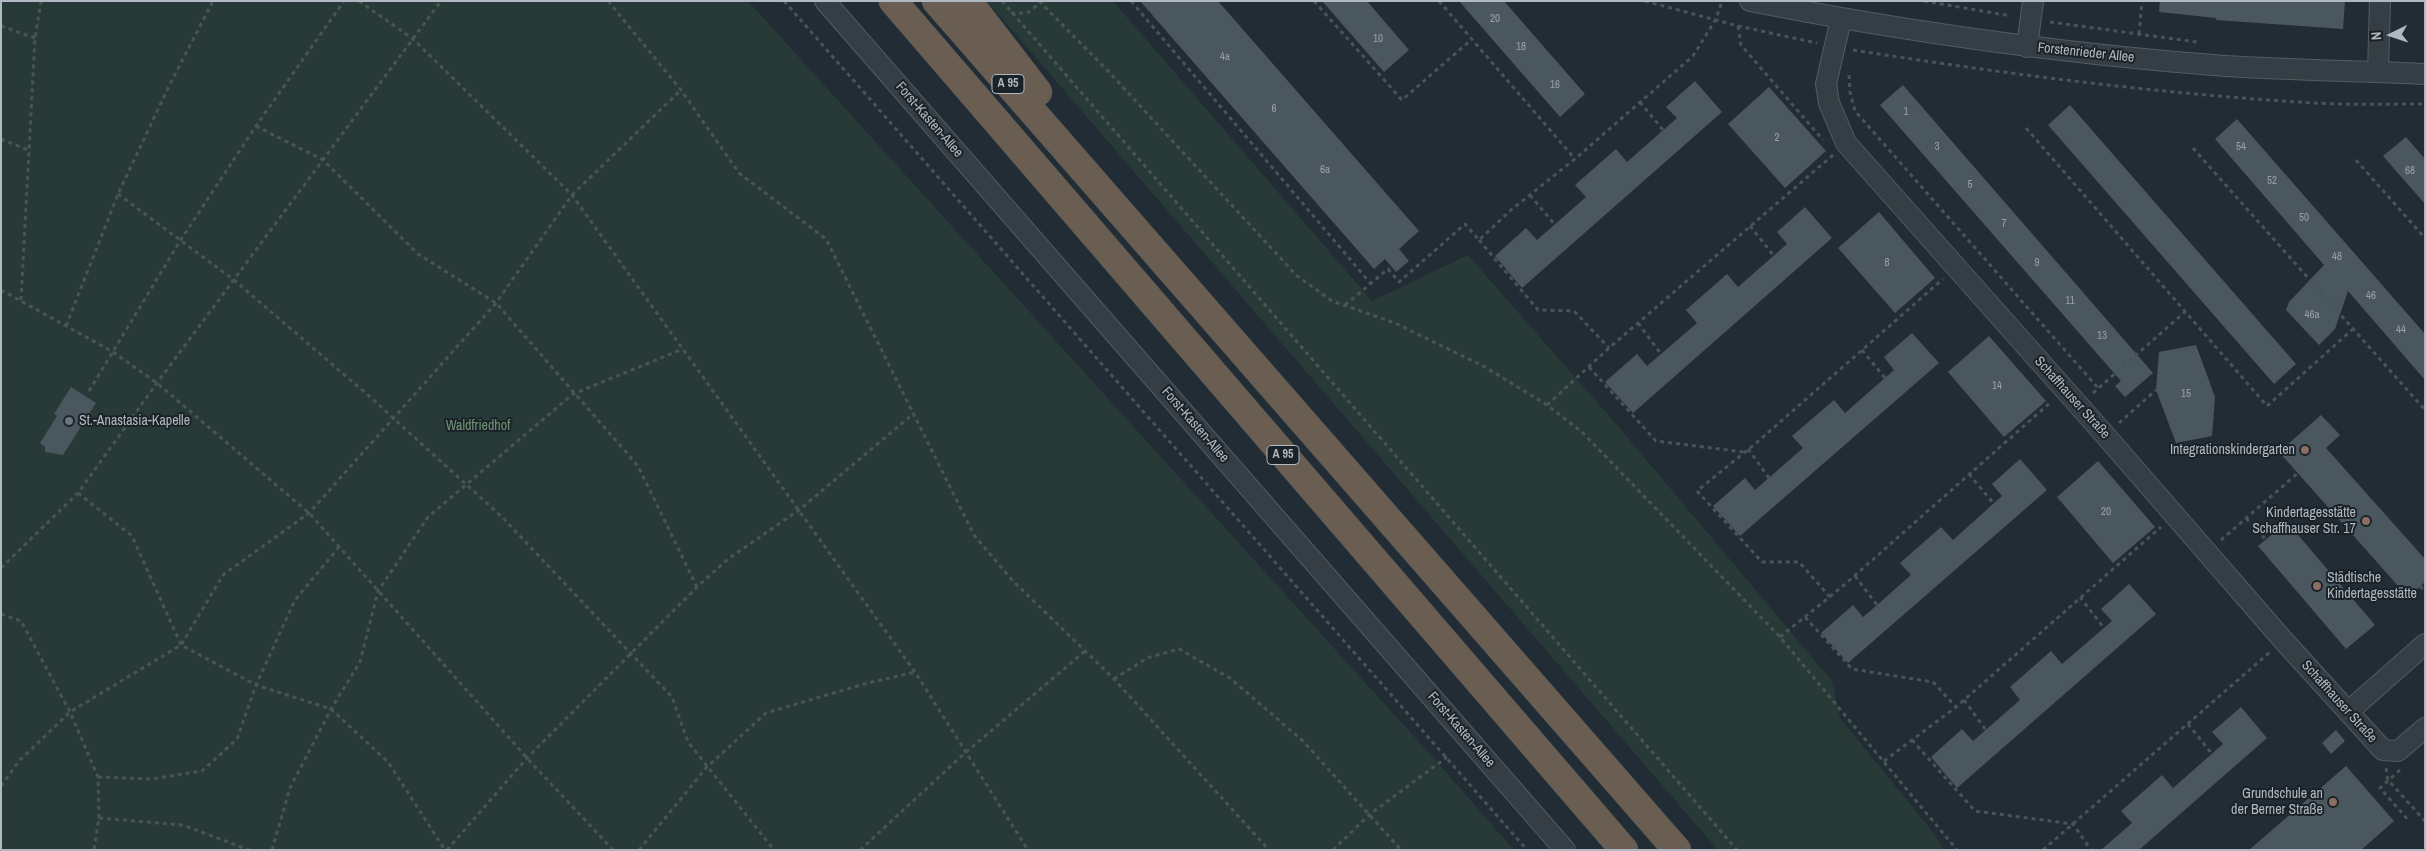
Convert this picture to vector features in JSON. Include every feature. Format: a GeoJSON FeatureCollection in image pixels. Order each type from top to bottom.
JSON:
{"type":"FeatureCollection","features":[{"type":"Feature","properties":{"kind":"highway","name":"A 95"},"geometry":{"type":"LineString","coordinates":[[893,1],[1624,850]]}},
{"type":"Feature","properties":{"kind":"highway","name":"A 95"},"geometry":{"type":"LineString","coordinates":[[936,1],[1676,850]]}},
{"type":"Feature","properties":{"kind":"highway"},"geometry":{"type":"LineString","coordinates":[[968,1],[1052,110],[1081,166]]}},
{"type":"Feature","properties":{"kind":"street","name":"Forst-Kasten-Allee"},"geometry":{"type":"LineString","coordinates":[[825,1],[1565,850]]}},
{"type":"Feature","properties":{"kind":"street","name":"Forstenrieder Allee"},"geometry":{"type":"LineString","coordinates":[[1750,1],[1841,19],[2027,47],[2226,66],[2425,74]]}},
{"type":"Feature","properties":{"kind":"street"},"geometry":{"type":"LineString","coordinates":[[2378,72],[2380,1]]}},
{"type":"Feature","properties":{"kind":"street"},"geometry":{"type":"LineString","coordinates":[[2027,47],[2031,10]]}},
{"type":"Feature","properties":{"kind":"street","name":"Schaffhauser Straße"},"geometry":{"type":"LineString","coordinates":[[1841,19],[1844,48],[1826,84],[1829,103],[1846,143],[1955,268],[2079,405],[2283,640],[2383,750]]}},
{"type":"Feature","properties":{"kind":"street"},"geometry":{"type":"LineString","coordinates":[[2348,712],[2425,644]]}},
{"type":"Feature","properties":{"kind":"street"},"geometry":{"type":"LineString","coordinates":[[2383,750],[2398,751],[2425,728]]}},
{"type":"Feature","properties":{"kind":"path"},"geometry":{"type":"LineString","coordinates":[[21,300],[34,38],[41,1]]}},
{"type":"Feature","properties":{"kind":"path"},"geometry":{"type":"LineString","coordinates":[[66,326],[118,194],[170,84],[213,1]]}},
{"type":"Feature","properties":{"kind":"path"},"geometry":{"type":"LineString","coordinates":[[89,391],[180,241],[256,126],[344,1]]}},
{"type":"Feature","properties":{"kind":"path"},"geometry":{"type":"LineString","coordinates":[[359,1],[413,39],[572,195],[916,672],[965,753],[1028,850]]}},
{"type":"Feature","properties":{"kind":"path"},"geometry":{"type":"LineString","coordinates":[[1,568],[78,492],[441,1]]}},
{"type":"Feature","properties":{"kind":"path"},"geometry":{"type":"LineString","coordinates":[[608,1],[681,90],[739,173],[826,239],[974,535],[1012,580],[1114,680],[1269,850]]}},
{"type":"Feature","properties":{"kind":"path"},"geometry":{"type":"LineString","coordinates":[[784,1],[1527,850]]}},
{"type":"Feature","properties":{"kind":"path"},"geometry":{"type":"LineString","coordinates":[[1002,1],[1010,13],[1737,850]]}},
{"type":"Feature","properties":{"kind":"path"},"geometry":{"type":"LineString","coordinates":[[1132,1],[1371,284]]}},
{"type":"Feature","properties":{"kind":"path"},"geometry":{"type":"LineString","coordinates":[[1314,1],[1402,100],[1472,39]]}},
{"type":"Feature","properties":{"kind":"path"},"geometry":{"type":"LineString","coordinates":[[1439,1],[1575,159]]}},
{"type":"Feature","properties":{"kind":"path"},"geometry":{"type":"LineString","coordinates":[[1645,1],[1738,26],[1844,48],[1981,70],[2150,91],[2317,103],[2425,104]]}},
{"type":"Feature","properties":{"kind":"path"},"geometry":{"type":"LineString","coordinates":[[1479,240],[1693,56],[1716,19],[1722,1]]}},
{"type":"Feature","properties":{"kind":"path"},"geometry":{"type":"LineString","coordinates":[[1924,1],[2031,10],[2139,34],[2198,42]]}},
{"type":"Feature","properties":{"kind":"path"},"geometry":{"type":"LineString","coordinates":[[2139,34],[2142,1]]}},
{"type":"Feature","properties":{"kind":"path"},"geometry":{"type":"LineString","coordinates":[[1010,13],[1027,13],[1041,2],[1108,71],[1296,276],[1332,301],[1403,327],[1485,367],[1547,405],[1582,432],[1780,637],[1957,850]]}},
{"type":"Feature","properties":{"kind":"path"},"geometry":{"type":"LineString","coordinates":[[1,26],[34,38]]}},
{"type":"Feature","properties":{"kind":"path"},"geometry":{"type":"LineString","coordinates":[[1547,405],[1638,323],[1834,154],[1741,45],[1738,26]]}},
{"type":"Feature","properties":{"kind":"path"},"geometry":{"type":"LineString","coordinates":[[1844,48],[1852,57]]}},
{"type":"Feature","properties":{"kind":"path"},"geometry":{"type":"LineString","coordinates":[[1850,71],[1850,92],[1856,111],[2098,388]]}},
{"type":"Feature","properties":{"kind":"path"},"geometry":{"type":"LineString","coordinates":[[1,786],[19,761],[70,712],[181,645],[223,575],[309,514],[496,303],[572,195],[681,90]]}},
{"type":"Feature","properties":{"kind":"path"},"geometry":{"type":"LineString","coordinates":[[1640,102],[1663,130]]}},
{"type":"Feature","properties":{"kind":"path"},"geometry":{"type":"LineString","coordinates":[[1846,143],[1867,125]]}},
{"type":"Feature","properties":{"kind":"path"},"geometry":{"type":"LineString","coordinates":[[256,126],[323,160],[418,254],[496,303],[573,394],[638,466],[697,587]]}},
{"type":"Feature","properties":{"kind":"path"},"geometry":{"type":"LineString","coordinates":[[2026,128],[2267,406],[2353,330]]}},
{"type":"Feature","properties":{"kind":"path"},"geometry":{"type":"LineString","coordinates":[[1,139],[28,150]]}},
{"type":"Feature","properties":{"kind":"path"},"geometry":{"type":"LineString","coordinates":[[2193,148],[2425,410]]}},
{"type":"Feature","properties":{"kind":"path"},"geometry":{"type":"LineString","coordinates":[[2356,160],[2425,238]]}},
{"type":"Feature","properties":{"kind":"path"},"geometry":{"type":"LineString","coordinates":[[118,194],[234,280],[502,516],[672,698],[688,742],[706,768],[774,850]]}},
{"type":"Feature","properties":{"kind":"path"},"geometry":{"type":"LineString","coordinates":[[1530,195],[1555,224]]}},
{"type":"Feature","properties":{"kind":"path"},"geometry":{"type":"LineString","coordinates":[[1344,306],[1388,269],[1399,282],[1465,224],[1538,310],[1574,311],[1610,348]]}},
{"type":"Feature","properties":{"kind":"path"},"geometry":{"type":"LineString","coordinates":[[1750,226],[1774,256]]}},
{"type":"Feature","properties":{"kind":"path"},"geometry":{"type":"LineString","coordinates":[[1830,597],[1799,562],[1762,562],[1697,491],[1744,453],[1955,268]]}},
{"type":"Feature","properties":{"kind":"path"},"geometry":{"type":"LineString","coordinates":[[1,290],[113,352],[157,383],[309,514],[527,758],[613,850]]}},
{"type":"Feature","properties":{"kind":"path"},"geometry":{"type":"LineString","coordinates":[[2079,405],[2186,311]]}},
{"type":"Feature","properties":{"kind":"path"},"geometry":{"type":"LineString","coordinates":[[1638,323],[1661,354]]}},
{"type":"Feature","properties":{"kind":"path"},"geometry":{"type":"LineString","coordinates":[[272,850],[290,788],[331,709],[360,662],[378,591],[428,517],[573,394],[683,349]]}},
{"type":"Feature","properties":{"kind":"path"},"geometry":{"type":"LineString","coordinates":[[1862,350],[1886,378]]}},
{"type":"Feature","properties":{"kind":"path"},"geometry":{"type":"LineString","coordinates":[[1589,367],[1656,441],[1744,453]]}},
{"type":"Feature","properties":{"kind":"path"},"geometry":{"type":"LineString","coordinates":[[1780,637],[1830,597],[2065,390]]}},
{"type":"Feature","properties":{"kind":"path"},"geometry":{"type":"LineString","coordinates":[[2105,435],[2156,390]]}},
{"type":"Feature","properties":{"kind":"path"},"geometry":{"type":"LineString","coordinates":[[78,492],[132,536],[181,645],[256,685],[331,709],[388,762],[446,850],[527,758],[697,587],[728,560],[799,510],[913,414]]}},
{"type":"Feature","properties":{"kind":"path"},"geometry":{"type":"LineString","coordinates":[[1748,449],[1769,478]]}},
{"type":"Feature","properties":{"kind":"path"},"geometry":{"type":"LineString","coordinates":[[2207,552],[2298,473]]}},
{"type":"Feature","properties":{"kind":"path"},"geometry":{"type":"LineString","coordinates":[[1969,474],[1994,504]]}},
{"type":"Feature","properties":{"kind":"path"},"geometry":{"type":"LineString","coordinates":[[1884,761],[1956,707],[2175,515]]}},
{"type":"Feature","properties":{"kind":"path"},"geometry":{"type":"LineString","coordinates":[[2246,518],[2266,540]]}},
{"type":"Feature","properties":{"kind":"path"},"geometry":{"type":"LineString","coordinates":[[98,777],[152,778],[202,771],[237,739],[256,685],[295,600],[339,547]]}},
{"type":"Feature","properties":{"kind":"path"},"geometry":{"type":"LineString","coordinates":[[1854,576],[1877,605]]}},
{"type":"Feature","properties":{"kind":"path"},"geometry":{"type":"LineString","coordinates":[[2420,586],[2425,592]]}},
{"type":"Feature","properties":{"kind":"path"},"geometry":{"type":"LineString","coordinates":[[2080,598],[2104,628]]}},
{"type":"Feature","properties":{"kind":"path"},"geometry":{"type":"LineString","coordinates":[[1,614],[21,621],[70,712],[98,777],[99,818],[94,850]]}},
{"type":"Feature","properties":{"kind":"path"},"geometry":{"type":"LineString","coordinates":[[1805,617],[1852,669],[1933,682],[1956,707]]}},
{"type":"Feature","properties":{"kind":"path"},"geometry":{"type":"LineString","coordinates":[[2044,850],[2283,640]]}},
{"type":"Feature","properties":{"kind":"path"},"geometry":{"type":"LineString","coordinates":[[1114,680],[1147,658],[1179,650],[1230,678],[1303,741],[1401,850]]}},
{"type":"Feature","properties":{"kind":"path"},"geometry":{"type":"LineString","coordinates":[[860,850],[965,753],[1084,652]]}},
{"type":"Feature","properties":{"kind":"path"},"geometry":{"type":"LineString","coordinates":[[638,850],[706,768],[766,713],[864,684],[916,672]]}},
{"type":"Feature","properties":{"kind":"path"},"geometry":{"type":"LineString","coordinates":[[1964,700],[1986,730]]}},
{"type":"Feature","properties":{"kind":"path"},"geometry":{"type":"LineString","coordinates":[[2188,724],[2212,754]]}},
{"type":"Feature","properties":{"kind":"path"},"geometry":{"type":"LineString","coordinates":[[1912,740],[1975,810],[2073,824],[2091,850]]}},
{"type":"Feature","properties":{"kind":"path"},"geometry":{"type":"LineString","coordinates":[[2383,750],[2388,780],[2425,821]]}},
{"type":"Feature","properties":{"kind":"path"},"geometry":{"type":"LineString","coordinates":[[1333,850],[1369,816],[1447,757]]}},
{"type":"Feature","properties":{"kind":"path"},"geometry":{"type":"LineString","coordinates":[[2388,780],[2380,788],[2409,821]]}},
{"type":"Feature","properties":{"kind":"path"},"geometry":{"type":"LineString","coordinates":[[99,818],[183,825],[249,850]]}},
{"type":"Feature","properties":{"kind":"green space","name":"Waldfriedhof"},"geometry":{"type":"Polygon","coordinates":[[[1,1],[748,1],[1429,753],[1514,850],[1,850],[1,1]]]}},
{"type":"Feature","properties":{"kind":"green space"},"geometry":{"type":"Polygon","coordinates":[[[987,1],[1113,1],[1372,301],[1468,255],[1617,425],[1832,681],[1840,718],[1932,831],[1944,850],[1718,850],[987,1]]]}},
{"type":"Feature","properties":{"kind":"building"},"geometry":{"type":"Polygon","coordinates":[[[1140,1],[1218,1],[1419,231],[1399,249],[1409,261],[1396,272],[1385,259],[1374,269],[1140,1]]]}},
{"type":"Feature","properties":{"kind":"building"},"geometry":{"type":"Polygon","coordinates":[[[1322,1],[1367,1],[1409,50],[1384,72],[1322,1]]]}},
{"type":"Feature","properties":{"kind":"building"},"geometry":{"type":"Polygon","coordinates":[[[1459,1],[1504,1],[1585,94],[1560,117],[1459,1]]]}},
{"type":"Feature","properties":{"kind":"building"},"geometry":{"type":"Polygon","coordinates":[[[2160,1],[2345,1],[2343,29],[2216,20],[2216,18],[2159,12],[2160,1]]]}},
{"type":"Feature","properties":{"kind":"building"},"geometry":{"type":"Polygon","coordinates":[[[1695,81],[1722,112],[1522,288],[1495,256],[1526,228],[1537,240],[1586,197],[1575,185],[1616,149],[1627,162],[1677,118],[1666,107],[1695,81]]]}},
{"type":"Feature","properties":{"kind":"building"},"geometry":{"type":"Polygon","coordinates":[[[1903,85],[2153,373],[2125,397],[2115,386],[2121,381],[1880,105],[1903,85]]]}},
{"type":"Feature","properties":{"kind":"building"},"geometry":{"type":"Polygon","coordinates":[[[1769,87],[1826,151],[1785,188],[1728,124],[1769,87]]]}},
{"type":"Feature","properties":{"kind":"building"},"geometry":{"type":"Polygon","coordinates":[[[2070,105],[2296,364],[2274,384],[2048,125],[2070,105]]]}},
{"type":"Feature","properties":{"kind":"building"},"geometry":{"type":"Polygon","coordinates":[[[2237,119],[2425,334],[2425,380],[2348,291],[2335,329],[2319,345],[2286,310],[2289,302],[2324,265],[2215,139],[2237,119]]]}},
{"type":"Feature","properties":{"kind":"building"},"geometry":{"type":"Polygon","coordinates":[[[2406,137],[2425,159],[2425,204],[2383,156],[2406,137]]]}},
{"type":"Feature","properties":{"kind":"building"},"geometry":{"type":"Polygon","coordinates":[[[1805,207],[1832,238],[1633,413],[1605,382],[1637,354],[1647,366],[1697,323],[1686,310],[1727,274],[1738,287],[1787,244],[1777,232],[1805,207]]]}},
{"type":"Feature","properties":{"kind":"building"},"geometry":{"type":"Polygon","coordinates":[[[1879,212],[1935,278],[1895,313],[1838,248],[1879,212]]]}},
{"type":"Feature","properties":{"kind":"building"},"geometry":{"type":"Polygon","coordinates":[[[1912,333],[1939,363],[1740,536],[1713,506],[1745,478],[1755,490],[1803,448],[1792,436],[1834,400],[1845,413],[1894,370],[1884,357],[1912,333]]]}},
{"type":"Feature","properties":{"kind":"building"},"geometry":{"type":"Polygon","coordinates":[[[1989,336],[2046,401],[2004,437],[1948,372],[1989,336]]]}},
{"type":"Feature","properties":{"kind":"building"},"geometry":{"type":"Polygon","coordinates":[[[2196,345],[2215,397],[2212,436],[2176,443],[2156,390],[2159,352],[2196,345]]]}},
{"type":"Feature","properties":{"kind":"building","name":"St.-Anastasia-Kapelle"},"geometry":{"type":"Polygon","coordinates":[[[71,387],[96,403],[63,455],[45,452],[45,447],[40,443],[57,416],[54,414],[71,387]]]}},
{"type":"Feature","properties":{"kind":"building","name":"Kindertagesstätte Schaffhauser Str. 17"},"geometry":{"type":"Polygon","coordinates":[[[2321,415],[2340,435],[2326,448],[2425,559],[2425,582],[2408,597],[2279,452],[2321,415]]]}},
{"type":"Feature","properties":{"kind":"building"},"geometry":{"type":"Polygon","coordinates":[[[2020,459],[2047,490],[1848,663],[1821,633],[1853,605],[1863,617],[1911,575],[1900,563],[1941,527],[1953,540],[2002,496],[1992,484],[2020,459]]]}},
{"type":"Feature","properties":{"kind":"building"},"geometry":{"type":"Polygon","coordinates":[[[2098,461],[2155,527],[2113,563],[2057,497],[2098,461]]]}},
{"type":"Feature","properties":{"kind":"building","name":"Städtische Kindertagesstätte"},"geometry":{"type":"Polygon","coordinates":[[[2287,522],[2375,625],[2346,649],[2258,546],[2287,522]]]}},
{"type":"Feature","properties":{"kind":"building"},"geometry":{"type":"Polygon","coordinates":[[[2129,584],[2156,614],[1957,788],[1931,757],[1962,729],[1973,741],[2020,700],[2010,687],[2051,651],[2062,664],[2112,621],[2101,609],[2129,584]]]}},
{"type":"Feature","properties":{"kind":"building"},"geometry":{"type":"Polygon","coordinates":[[[2241,707],[2267,738],[2139,850],[2101,850],[2132,823],[2121,811],[2162,775],[2173,788],[2223,744],[2212,732],[2241,707]]]}},
{"type":"Feature","properties":{"kind":"building"},"geometry":{"type":"Polygon","coordinates":[[[2336,730],[2345,741],[2331,754],[2322,743],[2336,730]]]}},
{"type":"Feature","properties":{"kind":"building"},"geometry":{"type":"Polygon","coordinates":[[[2346,766],[2394,821],[2361,850],[2249,850],[2346,766]]]}},
{"type":"Feature","properties":{"kind":"place","name":"St.-Anastasia-Kapelle"},"geometry":{"type":"Point","coordinates":[69,421]}},
{"type":"Feature","properties":{"kind":"place","name":"Integrationskindergarten"},"geometry":{"type":"Point","coordinates":[2305,450]}},
{"type":"Feature","properties":{"kind":"place","name":"Kindertagesstätte Schaffhauser Str. 17"},"geometry":{"type":"Point","coordinates":[2366,521]}},
{"type":"Feature","properties":{"kind":"place","name":"Städtische Kindertagesstätte"},"geometry":{"type":"Point","coordinates":[2317,586]}},
{"type":"Feature","properties":{"kind":"place","name":"Grundschule an der Berner Straße"},"geometry":{"type":"Point","coordinates":[2333,802]}}]}
